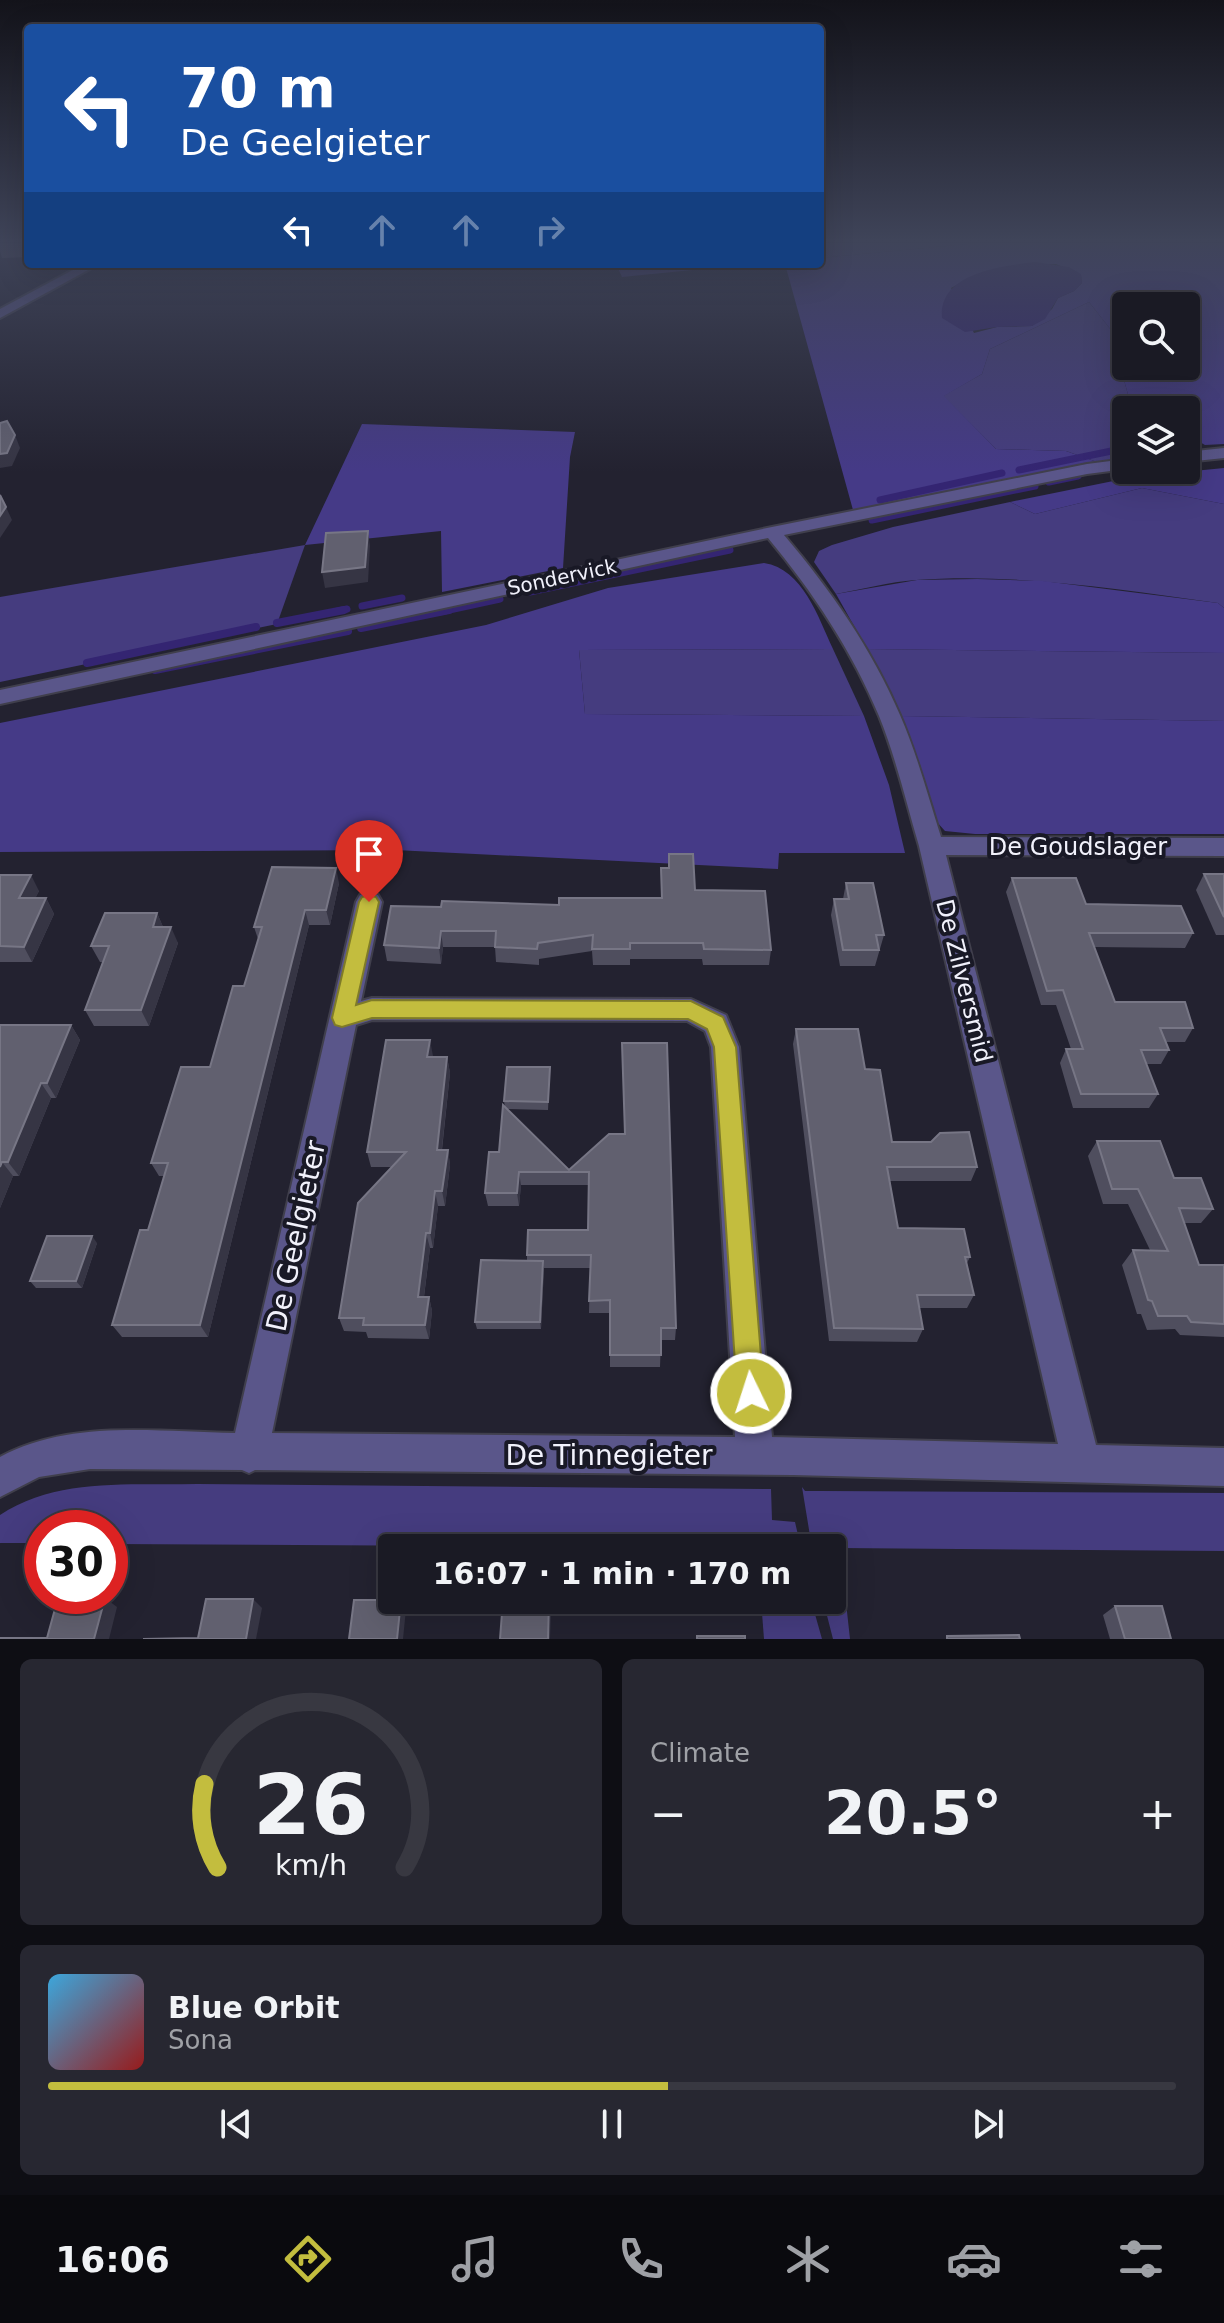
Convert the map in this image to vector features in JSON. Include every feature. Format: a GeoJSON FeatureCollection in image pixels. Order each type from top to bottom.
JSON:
{"type":"FeatureCollection","features":[{"type":"Feature","properties":{"kind":"street"},"geometry":{"type":"LineString","coordinates":[[1200,456],[1224,453]]}},
{"type":"Feature","properties":{"kind":"street","name":"Sondervick"},"geometry":{"type":"LineString","coordinates":[[0,697],[772,532],[1112,466]]}},
{"type":"Feature","properties":{"kind":"street","name":"De Zilversmid"},"geometry":{"type":"LineString","coordinates":[[772,532],[849,635],[903,754],[931,846],[1081,1461]]}},
{"type":"Feature","properties":{"kind":"street","name":"De Goudslager"},"geometry":{"type":"LineString","coordinates":[[931,846],[1224,847]]}},
{"type":"Feature","properties":{"kind":"street","name":"De Geelgieter"},"geometry":{"type":"LineString","coordinates":[[249,1454],[369,902]]}},
{"type":"Feature","properties":{"kind":"street"},"geometry":{"type":"LineString","coordinates":[[342,1018],[372,1009],[691,1010],[716,1023],[725,1047],[755,1456]]}},
{"type":"Feature","properties":{"kind":"street","name":"De Tinnegieter"},"geometry":{"type":"LineString","coordinates":[[0,1478],[34,1459],[90,1450],[249,1454],[755,1456],[1081,1461],[1224,1467]]}},
{"type":"Feature","properties":{"kind":"shaded area"},"geometry":{"type":"Polygon","coordinates":[[[800,319],[967,319],[974,333],[997,327],[1032,326],[1040,319],[1052,319],[990,349],[982,374],[944,396],[996,449],[1066,451],[1097,462],[853,510],[800,319]]]}},
{"type":"Feature","properties":{"kind":"shaded area"},"geometry":{"type":"Polygon","coordinates":[[[944,319],[1044,319],[1032,326],[965,332],[944,319]]]}},
{"type":"Feature","properties":{"kind":"shaded area"},"geometry":{"type":"Polygon","coordinates":[[[1052,319],[1103,319],[1112,331],[1112,380],[1124,380],[1128,396],[1112,396],[1112,459],[1097,462],[1066,451],[996,449],[943,396],[982,374],[990,349],[1052,319]]]}},
{"type":"Feature","properties":{"kind":"shaded area"},"geometry":{"type":"Polygon","coordinates":[[[1103,319],[1112,319],[1112,331],[1103,319]]]}},
{"type":"Feature","properties":{"kind":"shaded area"},"geometry":{"type":"Polygon","coordinates":[[[1200,319],[1224,319],[1224,444],[1205,445],[1200,442],[1200,396],[1128,396],[1124,380],[1200,380],[1200,319]]]}},
{"type":"Feature","properties":{"kind":"shaded area"},"geometry":{"type":"Polygon","coordinates":[[[362,424],[575,432],[570,457],[563,568],[442,592],[441,531],[305,545],[362,424]]]}},
{"type":"Feature","properties":{"kind":"shaded area"},"geometry":{"type":"Polygon","coordinates":[[[1224,468],[1224,504],[1142,488],[1035,514],[1010,502],[1112,481],[1112,484],[1200,484],[1200,470],[1224,468]]]}},
{"type":"Feature","properties":{"kind":"shaded area"},"geometry":{"type":"Polygon","coordinates":[[[1142,488],[1224,504],[1224,608],[1218,603],[1105,588],[991,579],[906,581],[836,594],[814,562],[819,551],[832,545],[893,527],[1010,502],[1035,514],[1142,488]]]}},
{"type":"Feature","properties":{"kind":"shaded area"},"geometry":{"type":"Polygon","coordinates":[[[305,545],[277,624],[0,682],[0,597],[305,545]]]}},
{"type":"Feature","properties":{"kind":"shaded area"},"geometry":{"type":"Polygon","coordinates":[[[764,563],[778,567],[799,584],[815,609],[833,649],[579,650],[585,714],[864,716],[889,785],[905,853],[779,853],[778,869],[395,850],[0,852],[0,723],[486,625],[608,588],[764,563]]]}},
{"type":"Feature","properties":{"kind":"shaded area"},"geometry":{"type":"Polygon","coordinates":[[[917,580],[1043,581],[1218,603],[1224,608],[1224,653],[867,649],[836,594],[917,580]]]}},
{"type":"Feature","properties":{"kind":"shaded area"},"geometry":{"type":"Polygon","coordinates":[[[833,649],[864,716],[585,714],[579,650],[833,649]]]}},
{"type":"Feature","properties":{"kind":"shaded area"},"geometry":{"type":"Polygon","coordinates":[[[867,649],[1224,653],[1224,721],[900,716],[867,649]]]}},
{"type":"Feature","properties":{"kind":"shaded area"},"geometry":{"type":"Polygon","coordinates":[[[900,716],[1224,721],[1224,834],[975,834],[945,831],[935,820],[920,765],[900,716]]]}},
{"type":"Feature","properties":{"kind":"shaded area"},"geometry":{"type":"Polygon","coordinates":[[[121,1485],[771,1489],[772,1520],[795,1522],[798,1534],[378,1534],[378,1546],[128,1544],[128,1510],[24,1510],[24,1543],[0,1543],[0,1515],[22,1503],[70,1489],[121,1485]]]}},
{"type":"Feature","properties":{"kind":"shaded area"},"geometry":{"type":"Polygon","coordinates":[[[802,1487],[805,1491],[1224,1493],[1224,1551],[846,1548],[846,1534],[810,1534],[802,1487]]]}},
{"type":"Feature","properties":{"kind":"shaded area"},"geometry":{"type":"Polygon","coordinates":[[[846,1603],[850,1639],[833,1639],[827,1614],[846,1614],[846,1603]]]}},
{"type":"Feature","properties":{"kind":"shaded area"},"geometry":{"type":"Polygon","coordinates":[[[762,1614],[815,1614],[822,1639],[764,1639],[762,1614]]]}},
{"type":"Feature","properties":{"kind":"building"},"geometry":{"type":"Polygon","coordinates":[[[7,421],[15,435],[7,453],[0,454],[0,423],[7,421]]]}},
{"type":"Feature","properties":{"kind":"building"},"geometry":{"type":"Polygon","coordinates":[[[0,495],[6,507],[0,516],[0,495]]]}},
{"type":"Feature","properties":{"kind":"building"},"geometry":{"type":"Polygon","coordinates":[[[368,531],[365,567],[322,572],[326,533],[368,531]]]}},
{"type":"Feature","properties":{"kind":"building"},"geometry":{"type":"Polygon","coordinates":[[[669,854],[693,854],[695,890],[765,891],[771,950],[704,949],[703,943],[630,943],[630,949],[592,949],[593,935],[538,943],[537,949],[495,947],[496,931],[441,931],[439,948],[384,945],[391,906],[441,907],[442,901],[559,905],[559,898],[662,898],[661,868],[669,868],[669,854]]]}},
{"type":"Feature","properties":{"kind":"building"},"geometry":{"type":"Polygon","coordinates":[[[272,867],[336,868],[326,910],[305,910],[200,1325],[112,1325],[140,1230],[148,1230],[168,1163],[151,1163],[181,1067],[210,1067],[233,986],[244,986],[262,927],[254,927],[272,867]]]}},
{"type":"Feature","properties":{"kind":"building"},"geometry":{"type":"Polygon","coordinates":[[[1204,874],[1224,874],[1224,917],[1204,874]]]}},
{"type":"Feature","properties":{"kind":"building"},"geometry":{"type":"Polygon","coordinates":[[[0,875],[31,875],[19,898],[46,898],[24,947],[0,946],[0,875]]]}},
{"type":"Feature","properties":{"kind":"building"},"geometry":{"type":"Polygon","coordinates":[[[1012,878],[1076,878],[1086,904],[1181,906],[1193,933],[1089,933],[1115,1002],[1185,1002],[1193,1028],[1160,1028],[1169,1050],[1141,1050],[1158,1094],[1081,1094],[1066,1049],[1083,1049],[1063,990],[1047,991],[1012,878]]]}},
{"type":"Feature","properties":{"kind":"building"},"geometry":{"type":"Polygon","coordinates":[[[846,883],[873,883],[884,935],[876,935],[879,950],[843,950],[834,899],[849,899],[846,883]]]}},
{"type":"Feature","properties":{"kind":"building"},"geometry":{"type":"Polygon","coordinates":[[[105,913],[157,913],[153,927],[171,927],[141,1010],[85,1010],[109,946],[91,946],[105,913]]]}},
{"type":"Feature","properties":{"kind":"building"},"geometry":{"type":"Polygon","coordinates":[[[0,1025],[71,1025],[47,1083],[41,1083],[8,1162],[2,1162],[0,1167],[0,1025]]]}},
{"type":"Feature","properties":{"kind":"building"},"geometry":{"type":"Polygon","coordinates":[[[796,1029],[858,1029],[865,1069],[880,1070],[892,1142],[931,1142],[940,1133],[969,1132],[977,1167],[887,1167],[898,1228],[964,1229],[970,1257],[965,1257],[974,1295],[917,1295],[923,1329],[834,1328],[796,1029]]]}},
{"type":"Feature","properties":{"kind":"building"},"geometry":{"type":"Polygon","coordinates":[[[386,1040],[430,1040],[427,1057],[447,1057],[437,1150],[448,1150],[442,1191],[435,1191],[430,1233],[426,1233],[418,1297],[429,1297],[425,1325],[363,1325],[364,1318],[339,1318],[358,1203],[406,1152],[367,1152],[386,1040]]]}},
{"type":"Feature","properties":{"kind":"building"},"geometry":{"type":"Polygon","coordinates":[[[622,1043],[667,1043],[676,1328],[661,1328],[661,1355],[610,1355],[610,1300],[589,1301],[591,1255],[527,1255],[528,1230],[588,1230],[589,1172],[519,1172],[517,1193],[485,1193],[489,1152],[499,1152],[503,1105],[569,1170],[609,1134],[625,1134],[622,1043]]]}},
{"type":"Feature","properties":{"kind":"building"},"geometry":{"type":"Polygon","coordinates":[[[507,1067],[550,1067],[548,1102],[504,1101],[507,1067]]]}},
{"type":"Feature","properties":{"kind":"building"},"geometry":{"type":"Polygon","coordinates":[[[1097,1141],[1160,1141],[1174,1178],[1201,1178],[1213,1209],[1179,1208],[1199,1265],[1224,1265],[1224,1324],[1191,1322],[1187,1316],[1158,1316],[1152,1301],[1148,1300],[1133,1250],[1168,1251],[1138,1189],[1112,1189],[1097,1141]]]}},
{"type":"Feature","properties":{"kind":"building"},"geometry":{"type":"Polygon","coordinates":[[[47,1236],[92,1236],[76,1281],[30,1281],[47,1236]]]}},
{"type":"Feature","properties":{"kind":"building"},"geometry":{"type":"Polygon","coordinates":[[[481,1260],[543,1261],[540,1322],[475,1322],[481,1260]]]}},
{"type":"Feature","properties":{"kind":"building"},"geometry":{"type":"Polygon","coordinates":[[[206,1599],[253,1599],[246,1639],[143,1639],[198,1638],[206,1599]]]}},
{"type":"Feature","properties":{"kind":"building"},"geometry":{"type":"Polygon","coordinates":[[[354,1600],[378,1600],[378,1614],[400,1614],[397,1639],[349,1639],[354,1600]]]}},
{"type":"Feature","properties":{"kind":"building"},"geometry":{"type":"Polygon","coordinates":[[[1115,1606],[1162,1606],[1171,1639],[1125,1639],[1115,1606]]]}},
{"type":"Feature","properties":{"kind":"building"},"geometry":{"type":"Polygon","coordinates":[[[54,1614],[101,1614],[94,1639],[0,1639],[47,1638],[54,1614]]]}},
{"type":"Feature","properties":{"kind":"building"},"geometry":{"type":"Polygon","coordinates":[[[502,1614],[549,1614],[548,1639],[500,1639],[502,1614]]]}},
{"type":"Feature","properties":{"kind":"building"},"geometry":{"type":"Polygon","coordinates":[[[1019,1635],[1020,1639],[947,1639],[947,1636],[1019,1635]]]}},
{"type":"Feature","properties":{"kind":"building"},"geometry":{"type":"Polygon","coordinates":[[[697,1636],[745,1636],[745,1639],[697,1639],[697,1636]]]}},
{"type":"Feature","properties":{"kind":"waterway"},"geometry":{"type":"LineString","coordinates":[[1019,470],[1112,451]]}},
{"type":"Feature","properties":{"kind":"waterway"},"geometry":{"type":"LineString","coordinates":[[880,500],[1002,473]]}},
{"type":"Feature","properties":{"kind":"waterway"},"geometry":{"type":"LineString","coordinates":[[1049,482],[1078,476]]}},
{"type":"Feature","properties":{"kind":"waterway"},"geometry":{"type":"LineString","coordinates":[[872,520],[1035,486]]}},
{"type":"Feature","properties":{"kind":"waterway"},"geometry":{"type":"LineString","coordinates":[[530,592],[730,550]]}},
{"type":"Feature","properties":{"kind":"waterway"},"geometry":{"type":"LineString","coordinates":[[362,606],[402,598]]}},
{"type":"Feature","properties":{"kind":"waterway"},"geometry":{"type":"LineString","coordinates":[[440,612],[500,599]]}},
{"type":"Feature","properties":{"kind":"waterway"},"geometry":{"type":"LineString","coordinates":[[336,612],[347,609]]}},
{"type":"Feature","properties":{"kind":"waterway"},"geometry":{"type":"LineString","coordinates":[[336,612],[344,610]]}},
{"type":"Feature","properties":{"kind":"waterway"},"geometry":{"type":"LineString","coordinates":[[361,628],[449,610]]}},
{"type":"Feature","properties":{"kind":"waterway"},"geometry":{"type":"LineString","coordinates":[[277,623],[336,612]]}},
{"type":"Feature","properties":{"kind":"waterway"},"geometry":{"type":"LineString","coordinates":[[87,663],[256,627]]}},
{"type":"Feature","properties":{"kind":"waterway"},"geometry":{"type":"LineString","coordinates":[[155,670],[348,631]]}},
{"type":"Feature","properties":{"kind":"route"},"geometry":{"type":"LineString","coordinates":[[369,902],[342,1018],[372,1009],[691,1010],[716,1023],[725,1047],[751,1393]]}}]}
